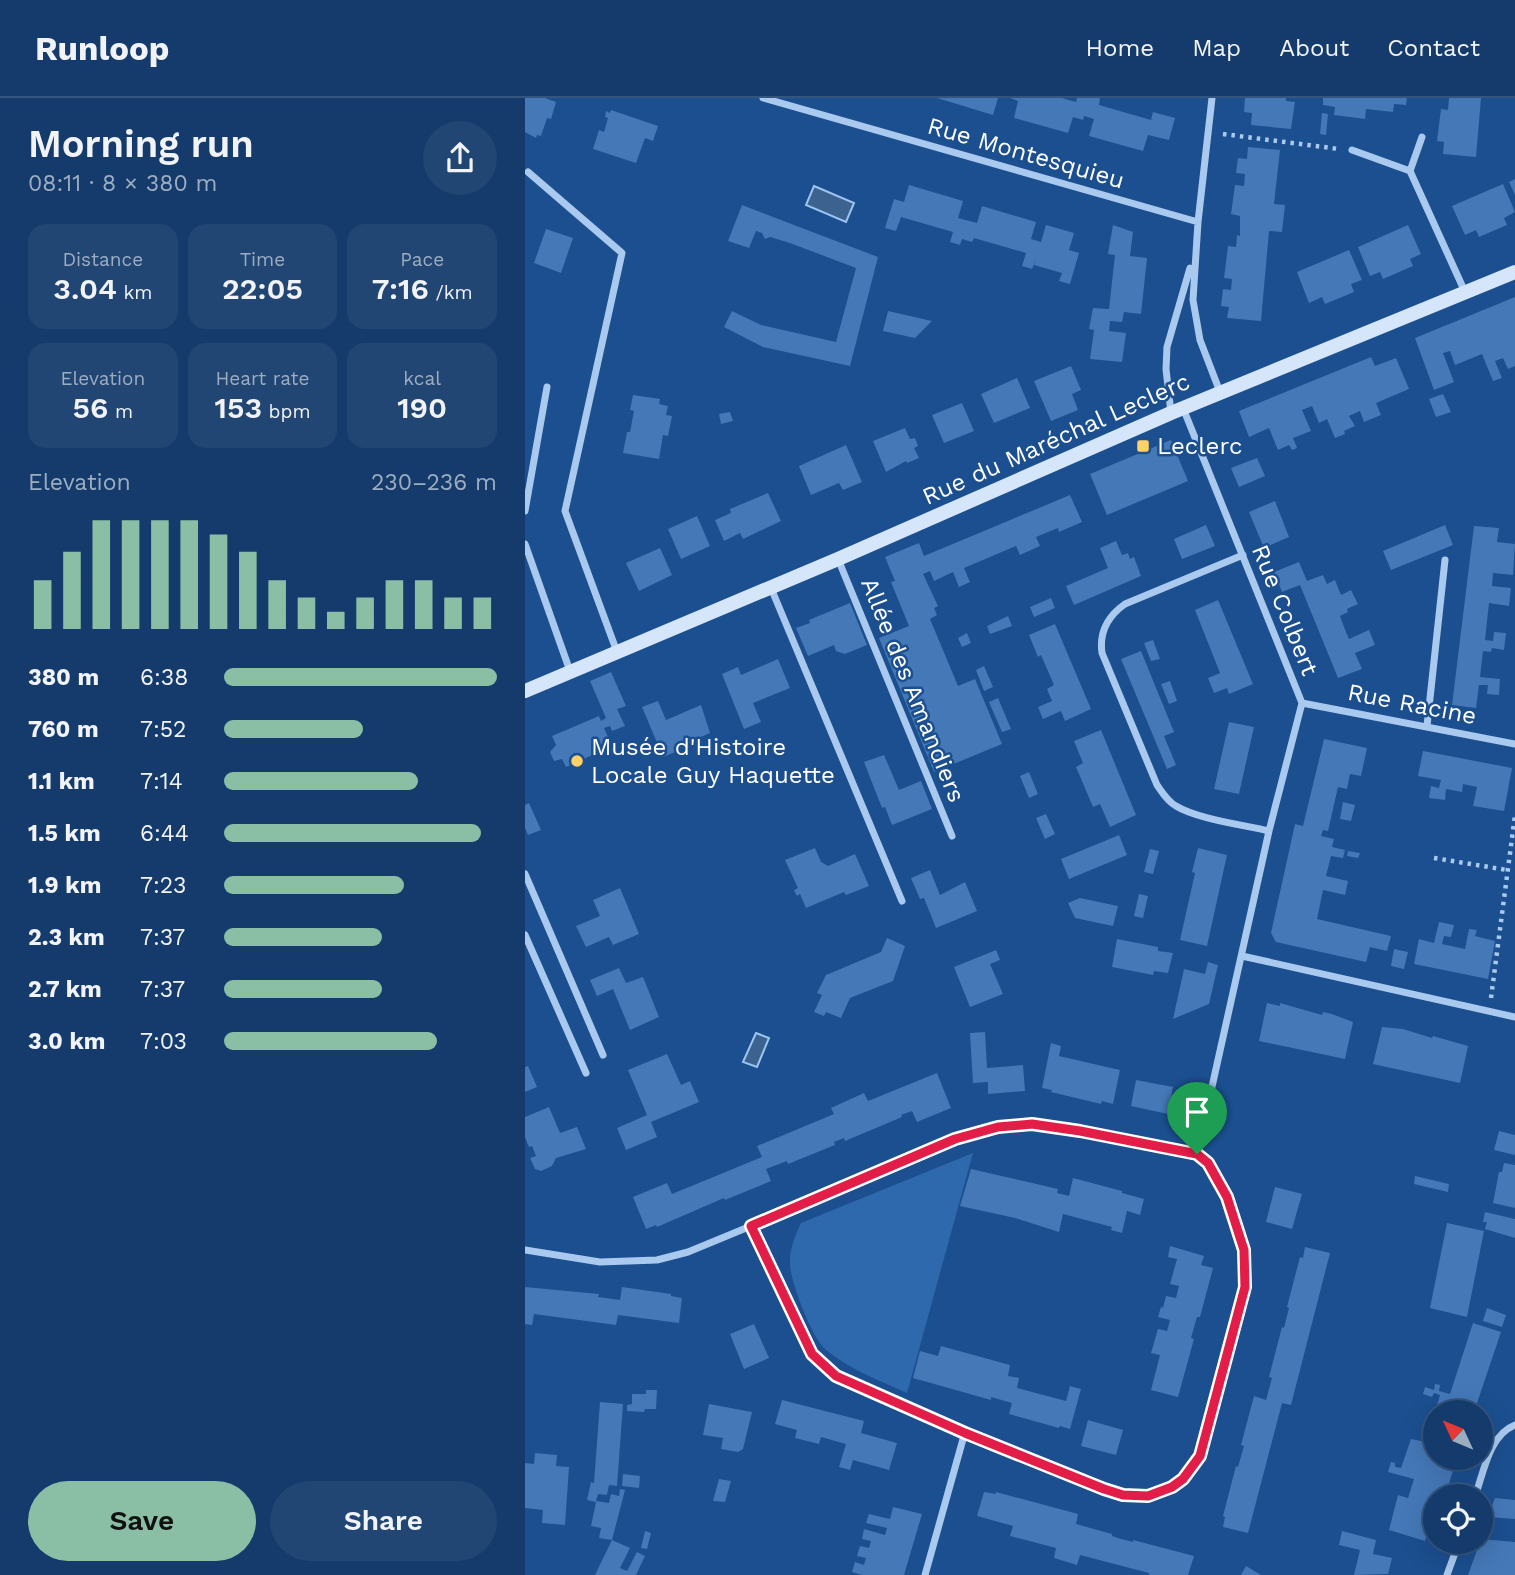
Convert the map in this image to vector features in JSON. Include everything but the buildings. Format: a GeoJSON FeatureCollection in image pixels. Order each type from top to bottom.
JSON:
{"type":"FeatureCollection","features":[{"type":"Feature","properties":{"kind":"street","name":"Rue Montesquieu"},"geometry":{"type":"LineString","coordinates":[[763,98],[1198,222]]}},
{"type":"Feature","properties":{"kind":"street"},"geometry":{"type":"LineString","coordinates":[[1212,98],[1198,222],[1193,300],[1207,362],[1220,393]]}},
{"type":"Feature","properties":{"kind":"street"},"geometry":{"type":"LineString","coordinates":[[1422,136],[1410,171],[1465,292]]}},
{"type":"Feature","properties":{"kind":"street"},"geometry":{"type":"LineString","coordinates":[[1352,150],[1410,171]]}},
{"type":"Feature","properties":{"kind":"street"},"geometry":{"type":"LineString","coordinates":[[528,172],[622,253],[565,511],[617,652]]}},
{"type":"Feature","properties":{"kind":"street","name":"Rue Colbert"},"geometry":{"type":"LineString","coordinates":[[1196,251],[1167,347],[1177,410],[1243,555],[1302,703],[1269,831],[1197,1154]]}},
{"type":"Feature","properties":{"kind":"street","name":"Rue du Maréchal Leclerc"},"geometry":{"type":"LineString","coordinates":[[525,691],[838,559],[1177,410],[1515,272]]}},
{"type":"Feature","properties":{"kind":"street"},"geometry":{"type":"LineString","coordinates":[[525,511],[528,468],[547,387]]}},
{"type":"Feature","properties":{"kind":"street"},"geometry":{"type":"LineString","coordinates":[[525,544],[570,672]]}},
{"type":"Feature","properties":{"kind":"street"},"geometry":{"type":"LineString","coordinates":[[1243,555],[1125,604],[1108,620],[1100,642],[1107,665],[1164,796],[1176,806],[1192,812],[1269,831]]}},
{"type":"Feature","properties":{"kind":"street","name":"Allée des Amandiers"},"geometry":{"type":"LineString","coordinates":[[838,559],[951,836]]}},
{"type":"Feature","properties":{"kind":"street"},"geometry":{"type":"LineString","coordinates":[[1427,726],[1445,560]]}},
{"type":"Feature","properties":{"kind":"street"},"geometry":{"type":"LineString","coordinates":[[771,587],[902,901]]}},
{"type":"Feature","properties":{"kind":"street","name":"Rue Racine"},"geometry":{"type":"LineString","coordinates":[[1302,703],[1515,744]]}},
{"type":"Feature","properties":{"kind":"street"},"geometry":{"type":"LineString","coordinates":[[525,874],[603,1055]]}},
{"type":"Feature","properties":{"kind":"street"},"geometry":{"type":"LineString","coordinates":[[525,935],[586,1073]]}},
{"type":"Feature","properties":{"kind":"street"},"geometry":{"type":"LineString","coordinates":[[1242,956],[1515,1017]]}},
{"type":"Feature","properties":{"kind":"street"},"geometry":{"type":"LineString","coordinates":[[525,1250],[600,1262],[657,1261],[688,1252],[955,1139],[998,1127],[1046,1126],[1197,1154],[1212,1170],[1227,1197],[1244,1250],[1246,1270],[1238,1320],[1205,1444],[1193,1467],[1172,1487],[1138,1497],[1104,1489],[849,1383],[823,1366],[812,1354],[751,1226]]}},
{"type":"Feature","properties":{"kind":"street"},"geometry":{"type":"LineString","coordinates":[[1479,1484],[1500,1434],[1515,1425]]}},
{"type":"Feature","properties":{"kind":"street"},"geometry":{"type":"LineString","coordinates":[[925,1575],[965,1433]]}},
{"type":"Feature","properties":{"kind":"street"},"geometry":{"type":"LineString","coordinates":[[1447,1575],[1454,1554]]}},
{"type":"Feature","properties":{"kind":"path"},"geometry":{"type":"LineString","coordinates":[[1208,132],[1352,150]]}},
{"type":"Feature","properties":{"kind":"path"},"geometry":{"type":"LineString","coordinates":[[1489,1011],[1515,814]]}},
{"type":"Feature","properties":{"kind":"path"},"geometry":{"type":"LineString","coordinates":[[1434,858],[1507,870]]}},
{"type":"Feature","properties":{"kind":"shaded area"},"geometry":{"type":"Polygon","coordinates":[[[814,186],[854,203],[846,222],[806,205],[814,186]]]}},
{"type":"Feature","properties":{"kind":"shaded area"},"geometry":{"type":"Polygon","coordinates":[[[756,1033],[769,1038],[757,1067],[743,1062],[756,1033]]]}},
{"type":"Feature","properties":{"kind":"shaded area"},"geometry":{"type":"Polygon","coordinates":[[[973,1153],[907,1393],[854,1368],[834,1356],[820,1343],[808,1322],[794,1284],[790,1265],[793,1243],[801,1223],[973,1153]]]}},
{"type":"Feature","properties":{"kind":"place","name":"Leclerc"},"geometry":{"type":"Point","coordinates":[1143,446]}},
{"type":"Feature","properties":{"kind":"place","name":"Musée d'Histoire Locale Guy Haquette"},"geometry":{"type":"Point","coordinates":[577,761]}},
{"type":"Feature","properties":{"kind":"route"},"geometry":{"type":"LineString","coordinates":[[1032,1124],[1197,1154],[1208,1163],[1227,1197],[1244,1250],[1245,1287],[1200,1456],[1183,1479],[1172,1487],[1148,1496],[1123,1495],[1104,1489],[965,1433],[836,1376],[812,1354],[751,1226],[955,1139],[998,1127],[1032,1124]]}}]}
